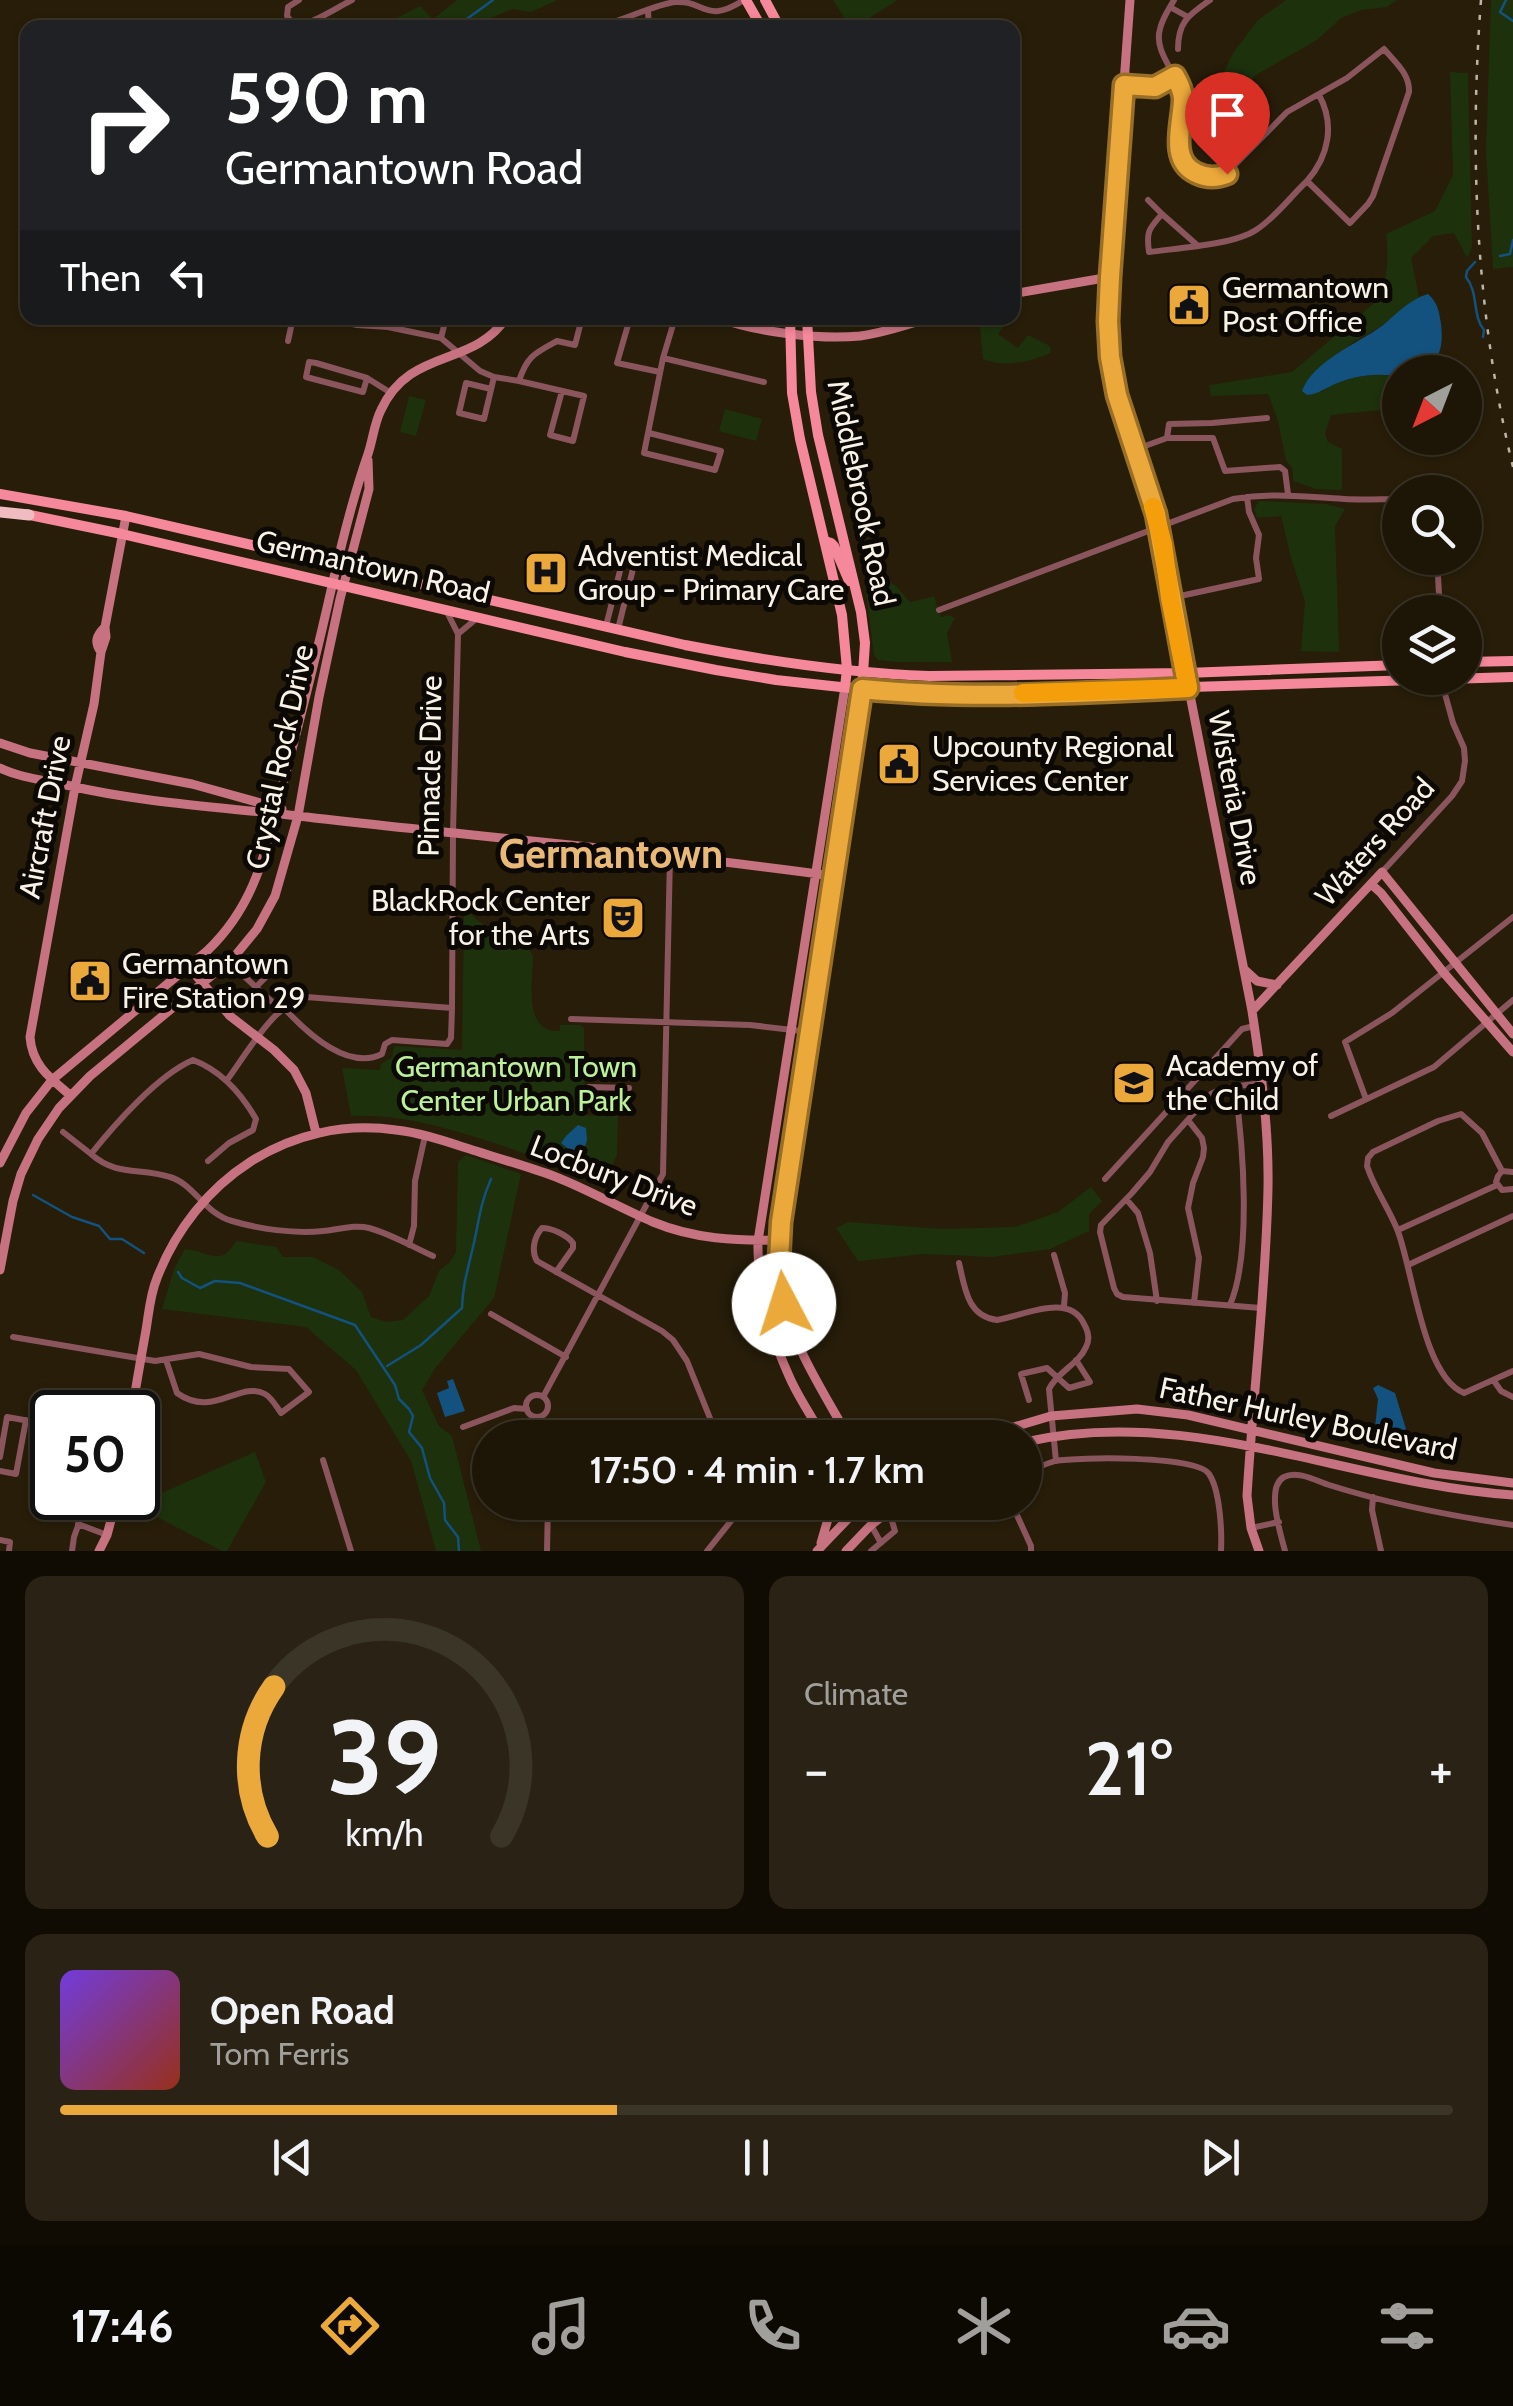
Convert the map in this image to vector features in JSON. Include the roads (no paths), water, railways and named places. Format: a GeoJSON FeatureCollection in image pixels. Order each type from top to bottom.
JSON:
{"type":"FeatureCollection","features":[{"type":"Feature","properties":{"kind":"highway"},"geometry":{"type":"LineString","coordinates":[[0,511],[29,515]]}},
{"type":"Feature","properties":{"kind":"main road","name":"Middlebrook Road"},"geometry":{"type":"LineString","coordinates":[[790,325],[792,394],[800,439],[842,615],[848,670],[844,687]]}},
{"type":"Feature","properties":{"kind":"main road","name":"Middlebrook Road"},"geometry":{"type":"LineString","coordinates":[[807,325],[818,435],[865,643],[862,689]]}},
{"type":"Feature","properties":{"kind":"main road","name":"Germantown Road"},"geometry":{"type":"LineString","coordinates":[[0,494],[126,516],[776,662],[929,676],[1382,665]]}},
{"type":"Feature","properties":{"kind":"main road","name":"Germantown Road"},"geometry":{"type":"LineString","coordinates":[[29,515],[479,618],[776,680],[896,693],[970,694],[1382,681]]}},
{"type":"Feature","properties":{"kind":"main road"},"geometry":{"type":"LineString","coordinates":[[825,541],[834,546],[856,590]]}},
{"type":"Feature","properties":{"kind":"main road"},"geometry":{"type":"LineString","coordinates":[[1482,661],[1513,660]]}},
{"type":"Feature","properties":{"kind":"main road","name":"Germantown Road"},"geometry":{"type":"LineString","coordinates":[[1482,678],[1513,677]]}},
{"type":"Feature","properties":{"kind":"street"},"geometry":{"type":"LineString","coordinates":[[290,20],[288,7],[298,0]]}},
{"type":"Feature","properties":{"kind":"street"},"geometry":{"type":"LineString","coordinates":[[619,20],[677,2],[714,12],[728,10],[745,0]]}},
{"type":"Feature","properties":{"kind":"street","name":"Wisteria Drive"},"geometry":{"type":"LineString","coordinates":[[1130,0],[1110,277],[1110,357],[1117,395],[1156,514],[1252,1011],[1262,1084],[1268,1186],[1247,1496],[1259,1551]]}},
{"type":"Feature","properties":{"kind":"street"},"geometry":{"type":"LineString","coordinates":[[1178,48],[1180,28],[1188,16],[1210,0]]}},
{"type":"Feature","properties":{"kind":"street"},"geometry":{"type":"LineString","coordinates":[[313,20],[346,1]]}},
{"type":"Feature","properties":{"kind":"street"},"geometry":{"type":"LineString","coordinates":[[1188,16],[1172,4],[1158,34],[1162,52],[1183,96],[1180,156],[1192,172],[1209,177],[1227,174],[1287,112],[1346,78],[1384,49],[1407,76],[1410,92],[1372,196],[1350,223],[1307,180]]}},
{"type":"Feature","properties":{"kind":"street"},"geometry":{"type":"LineString","coordinates":[[648,11],[648,20]]}},
{"type":"Feature","properties":{"kind":"street"},"geometry":{"type":"LineString","coordinates":[[1124,85],[1155,87],[1175,76]]}},
{"type":"Feature","properties":{"kind":"street"},"geometry":{"type":"LineString","coordinates":[[1162,214],[1146,236],[1149,252],[1234,239],[1255,231],[1318,168],[1326,144],[1327,117],[1319,94]]}},
{"type":"Feature","properties":{"kind":"street"},"geometry":{"type":"LineString","coordinates":[[1148,200],[1197,245]]}},
{"type":"Feature","properties":{"kind":"street"},"geometry":{"type":"LineString","coordinates":[[1020,293],[1110,277]]}},
{"type":"Feature","properties":{"kind":"street"},"geometry":{"type":"LineString","coordinates":[[288,340],[292,325]]}},
{"type":"Feature","properties":{"kind":"street"},"geometry":{"type":"LineString","coordinates":[[357,325],[388,326],[441,338],[480,371],[494,377],[519,381],[584,396],[573,440],[550,434],[562,391]]}},
{"type":"Feature","properties":{"kind":"street"},"geometry":{"type":"LineString","coordinates":[[441,338],[444,325]]}},
{"type":"Feature","properties":{"kind":"street","name":"Crystal Rock Drive"},"geometry":{"type":"LineString","coordinates":[[0,1270],[22,1174],[38,1139],[70,1095],[203,984],[246,944],[266,913],[283,872],[298,816],[338,584],[336,564],[375,424],[391,393],[410,373],[426,363],[479,344],[501,325]]}},
{"type":"Feature","properties":{"kind":"street"},"geometry":{"type":"LineString","coordinates":[[519,381],[532,354],[558,341],[575,345],[580,325]]}},
{"type":"Feature","properties":{"kind":"street"},"geometry":{"type":"LineString","coordinates":[[628,325],[618,363],[660,372]]}},
{"type":"Feature","properties":{"kind":"street"},"geometry":{"type":"LineString","coordinates":[[649,433],[721,450],[715,470],[644,454],[663,358],[674,325]]}},
{"type":"Feature","properties":{"kind":"street"},"geometry":{"type":"LineString","coordinates":[[739,325],[860,336],[902,325]]}},
{"type":"Feature","properties":{"kind":"street"},"geometry":{"type":"LineString","coordinates":[[663,358],[764,382]]}},
{"type":"Feature","properties":{"kind":"street"},"geometry":{"type":"LineString","coordinates":[[367,378],[363,392],[306,377],[309,362],[367,378],[391,393]]}},
{"type":"Feature","properties":{"kind":"street"},"geometry":{"type":"LineString","coordinates":[[491,389],[466,383],[459,413],[484,419],[494,377]]}},
{"type":"Feature","properties":{"kind":"street"},"geometry":{"type":"LineString","coordinates":[[1168,438],[1168,424],[1266,418]]}},
{"type":"Feature","properties":{"kind":"street"},"geometry":{"type":"LineString","coordinates":[[1212,424],[1212,438],[1225,471],[1280,468],[1285,471],[1288,494]]}},
{"type":"Feature","properties":{"kind":"street"},"geometry":{"type":"LineString","coordinates":[[1134,450],[1168,438],[1212,438]]}},
{"type":"Feature","properties":{"kind":"street","name":"Crystal Rock Drive"},"geometry":{"type":"LineString","coordinates":[[0,1163],[21,1121],[52,1080],[190,967],[244,907],[276,810],[338,584],[349,567],[369,489],[368,452]]}},
{"type":"Feature","properties":{"kind":"street"},"geometry":{"type":"LineString","coordinates":[[939,610],[1233,499],[1288,494],[1382,499]]}},
{"type":"Feature","properties":{"kind":"street"},"geometry":{"type":"LineString","coordinates":[[1170,598],[1259,579],[1259,535],[1247,496]]}},
{"type":"Feature","properties":{"kind":"street","name":"Aircraft Drive"},"geometry":{"type":"LineString","coordinates":[[70,1095],[34,1058],[30,1038],[126,516]]}},
{"type":"Feature","properties":{"kind":"street"},"geometry":{"type":"LineString","coordinates":[[612,627],[623,559]]}},
{"type":"Feature","properties":{"kind":"street"},"geometry":{"type":"LineString","coordinates":[[612,627],[635,561]]}},
{"type":"Feature","properties":{"kind":"street","name":"Pinnacle Drive"},"geometry":{"type":"LineString","coordinates":[[446,610],[458,634],[452,1008]]}},
{"type":"Feature","properties":{"kind":"street","name":"Pinnacle Drive"},"geometry":{"type":"LineString","coordinates":[[458,634],[479,618]]}},
{"type":"Feature","properties":{"kind":"street","name":"Middlebrook Road"},"geometry":{"type":"LineString","coordinates":[[814,1420],[790,1378],[775,1338],[757,1270],[758,1240],[844,687]]}},
{"type":"Feature","properties":{"kind":"street","name":"Middlebrook Road"},"geometry":{"type":"LineString","coordinates":[[839,1420],[807,1364],[784,1304],[779,1261],[862,689]]}},
{"type":"Feature","properties":{"kind":"street","name":"Waters Road"},"geometry":{"type":"LineString","coordinates":[[1252,1011],[1462,781],[1464,748],[1446,695]]}},
{"type":"Feature","properties":{"kind":"street"},"geometry":{"type":"LineString","coordinates":[[0,743],[80,764],[192,784],[298,816],[833,876]]}},
{"type":"Feature","properties":{"kind":"street"},"geometry":{"type":"LineString","coordinates":[[0,768],[17,775],[152,801],[276,810]]}},
{"type":"Feature","properties":{"kind":"street"},"geometry":{"type":"LineString","coordinates":[[543,1398],[662,1174],[670,856]]}},
{"type":"Feature","properties":{"kind":"street"},"geometry":{"type":"LineString","coordinates":[[1382,872],[1513,1034]]}},
{"type":"Feature","properties":{"kind":"street"},"geometry":{"type":"LineString","coordinates":[[1371,884],[1513,1052]]}},
{"type":"Feature","properties":{"kind":"street"},"geometry":{"type":"LineString","coordinates":[[1366,1099],[1345,1042],[1392,1013],[1513,917]]}},
{"type":"Feature","properties":{"kind":"street"},"geometry":{"type":"LineString","coordinates":[[190,967],[230,1016],[286,1060],[301,1080],[316,1133]]}},
{"type":"Feature","properties":{"kind":"street"},"geometry":{"type":"LineString","coordinates":[[256,987],[275,968]]}},
{"type":"Feature","properties":{"kind":"street"},"geometry":{"type":"LineString","coordinates":[[1243,968],[1257,982],[1277,984]]}},
{"type":"Feature","properties":{"kind":"street"},"geometry":{"type":"LineString","coordinates":[[228,1080],[282,1009],[296,999],[452,1008],[451,1038],[447,1044],[392,1040],[376,1058],[340,1055],[295,1020],[282,1009],[256,987],[245,976]]}},
{"type":"Feature","properties":{"kind":"street"},"geometry":{"type":"LineString","coordinates":[[1331,1116],[1434,1066],[1513,1000]]}},
{"type":"Feature","properties":{"kind":"street"},"geometry":{"type":"LineString","coordinates":[[570,1019],[750,1025],[810,1032]]}},
{"type":"Feature","properties":{"kind":"street"},"geometry":{"type":"LineString","coordinates":[[1105,1179],[1242,1029],[1254,1026]]}},
{"type":"Feature","properties":{"kind":"street"},"geometry":{"type":"LineString","coordinates":[[91,1154],[126,1113],[193,1060],[228,1080],[256,1118],[253,1130],[208,1161]]}},
{"type":"Feature","properties":{"kind":"street"},"geometry":{"type":"LineString","coordinates":[[1261,1308],[1123,1298],[1116,1294],[1100,1232],[1101,1224],[1150,1172],[1168,1142],[1211,1094],[1223,1088],[1262,1084]]}},
{"type":"Feature","properties":{"kind":"street"},"geometry":{"type":"LineString","coordinates":[[589,1087],[630,1088]]}},
{"type":"Feature","properties":{"kind":"street"},"geometry":{"type":"LineString","coordinates":[[1230,1305],[1239,1282],[1242,1242],[1240,1124],[1235,1087]]}},
{"type":"Feature","properties":{"kind":"street"},"geometry":{"type":"LineString","coordinates":[[1502,1171],[1482,1132],[1462,1114],[1373,1152],[1366,1166],[1398,1230],[1414,1298],[1444,1374],[1455,1389],[1464,1393],[1513,1371]]}},
{"type":"Feature","properties":{"kind":"street"},"geometry":{"type":"LineString","coordinates":[[1188,1120],[1202,1138],[1204,1148],[1188,1208],[1199,1258],[1194,1303]]}},
{"type":"Feature","properties":{"kind":"street","name":"Locbury Drive"},"geometry":{"type":"LineString","coordinates":[[135,1390],[150,1298],[180,1231],[219,1184],[250,1161],[316,1133],[399,1130],[555,1177],[670,1228],[702,1237],[780,1240]]}},
{"type":"Feature","properties":{"kind":"street"},"geometry":{"type":"LineString","coordinates":[[63,1132],[108,1167],[176,1178],[213,1212],[230,1221],[298,1230],[370,1228],[433,1256]]}},
{"type":"Feature","properties":{"kind":"street"},"geometry":{"type":"LineString","coordinates":[[409,1245],[425,1136]]}},
{"type":"Feature","properties":{"kind":"street"},"geometry":{"type":"LineString","coordinates":[[1502,1171],[1513,1172]]}},
{"type":"Feature","properties":{"kind":"street"},"geometry":{"type":"LineString","coordinates":[[1497,1185],[1502,1171]]}},
{"type":"Feature","properties":{"kind":"street"},"geometry":{"type":"LineString","coordinates":[[1497,1185],[1513,1191]]}},
{"type":"Feature","properties":{"kind":"street"},"geometry":{"type":"LineString","coordinates":[[1398,1230],[1497,1185]]}},
{"type":"Feature","properties":{"kind":"street"},"geometry":{"type":"LineString","coordinates":[[1126,1200],[1138,1213],[1150,1253],[1157,1301]]}},
{"type":"Feature","properties":{"kind":"street"},"geometry":{"type":"LineString","coordinates":[[1408,1265],[1513,1216]]}},
{"type":"Feature","properties":{"kind":"street"},"geometry":{"type":"LineString","coordinates":[[556,1272],[573,1243],[570,1238],[542,1228],[533,1255],[537,1261],[556,1272],[598,1296],[674,1340],[688,1362],[711,1420]]}},
{"type":"Feature","properties":{"kind":"street"},"geometry":{"type":"LineString","coordinates":[[1054,1255],[1066,1292],[1064,1306]]}},
{"type":"Feature","properties":{"kind":"street"},"geometry":{"type":"LineString","coordinates":[[958,1264],[974,1310],[988,1319],[1064,1306],[1078,1314],[1087,1332],[1086,1349],[1049,1388],[1056,1461]]}},
{"type":"Feature","properties":{"kind":"street"},"geometry":{"type":"LineString","coordinates":[[491,1314],[566,1357]]}},
{"type":"Feature","properties":{"kind":"street"},"geometry":{"type":"LineString","coordinates":[[13,1337],[140,1358],[166,1360],[198,1354],[251,1367],[290,1368],[310,1392],[281,1413],[267,1396],[256,1391],[208,1403],[193,1402],[176,1393],[166,1360]]}},
{"type":"Feature","properties":{"kind":"street"},"geometry":{"type":"LineString","coordinates":[[1029,1400],[1021,1374],[1044,1368],[1069,1388],[1090,1382],[1076,1360]]}},
{"type":"Feature","properties":{"kind":"street"},"geometry":{"type":"LineString","coordinates":[[1494,1380],[1501,1392],[1513,1398]]}},
{"type":"Feature","properties":{"kind":"street"},"geometry":{"type":"LineString","coordinates":[[536,1396],[548,1402],[548,1409],[538,1417],[527,1408],[536,1396]]}},
{"type":"Feature","properties":{"kind":"street"},"geometry":{"type":"LineString","coordinates":[[463,1428],[514,1408],[527,1408]]}},
{"type":"Feature","properties":{"kind":"street","name":"Father Hurley Boulevard"},"geometry":{"type":"LineString","coordinates":[[1038,1420],[1137,1409],[1188,1415],[1434,1473],[1513,1483]]}},
{"type":"Feature","properties":{"kind":"street"},"geometry":{"type":"LineString","coordinates":[[0,1457],[7,1417],[30,1421]]}},
{"type":"Feature","properties":{"kind":"street"},"geometry":{"type":"LineString","coordinates":[[0,1471],[16,1474],[26,1420]]}},
{"type":"Feature","properties":{"kind":"street","name":"Father Hurley Boulevard"},"geometry":{"type":"LineString","coordinates":[[1042,1438],[1096,1430],[1189,1436],[1416,1481],[1513,1495]]}},
{"type":"Feature","properties":{"kind":"street"},"geometry":{"type":"LineString","coordinates":[[1042,1466],[1056,1461],[1142,1459],[1199,1466],[1210,1474],[1222,1551]]}},
{"type":"Feature","properties":{"kind":"street"},"geometry":{"type":"LineString","coordinates":[[324,1460],[351,1551]]}},
{"type":"Feature","properties":{"kind":"street"},"geometry":{"type":"LineString","coordinates":[[1285,1551],[1275,1493],[1277,1484],[1290,1476],[1440,1514],[1513,1525]]}},
{"type":"Feature","properties":{"kind":"street"},"geometry":{"type":"LineString","coordinates":[[1373,1497],[1372,1510],[1382,1551]]}},
{"type":"Feature","properties":{"kind":"street"},"geometry":{"type":"LineString","coordinates":[[72,1551],[80,1520]]}},
{"type":"Feature","properties":{"kind":"street"},"geometry":{"type":"LineString","coordinates":[[100,1551],[111,1520]]}},
{"type":"Feature","properties":{"kind":"street"},"geometry":{"type":"LineString","coordinates":[[547,1551],[548,1520]]}},
{"type":"Feature","properties":{"kind":"street"},"geometry":{"type":"LineString","coordinates":[[707,1551],[732,1520]]}},
{"type":"Feature","properties":{"kind":"street"},"geometry":{"type":"LineString","coordinates":[[818,1550],[829,1520]]}},
{"type":"Feature","properties":{"kind":"street"},"geometry":{"type":"LineString","coordinates":[[818,1550],[846,1520]]}},
{"type":"Feature","properties":{"kind":"street"},"geometry":{"type":"LineString","coordinates":[[869,1520],[881,1543]]}},
{"type":"Feature","properties":{"kind":"street"},"geometry":{"type":"LineString","coordinates":[[846,1551],[875,1520]]}},
{"type":"Feature","properties":{"kind":"street"},"geometry":{"type":"LineString","coordinates":[[871,1551],[895,1532],[891,1520]]}},
{"type":"Feature","properties":{"kind":"street"},"geometry":{"type":"LineString","coordinates":[[1019,1520],[1030,1551]]}},
{"type":"Feature","properties":{"kind":"street"},"geometry":{"type":"LineString","coordinates":[[1251,1528],[1278,1522]]}},
{"type":"Feature","properties":{"kind":"street"},"geometry":{"type":"LineString","coordinates":[[78,1524],[107,1535]]}},
{"type":"Feature","properties":{"kind":"street"},"geometry":{"type":"LineString","coordinates":[[0,1540],[10,1542],[9,1551]]}},
{"type":"Feature","properties":{"kind":"water"},"geometry":{"type":"Polygon","coordinates":[[[1428,294],[1438,308],[1442,335],[1438,355],[1382,355],[1382,375],[1346,380],[1313,394],[1302,391],[1326,362],[1428,294]]]}},
{"type":"Feature","properties":{"kind":"water"},"geometry":{"type":"Polygon","coordinates":[[[578,1125],[586,1128],[582,1156],[561,1143],[578,1125]]]}},
{"type":"Feature","properties":{"kind":"water"},"geometry":{"type":"Polygon","coordinates":[[[453,1379],[465,1411],[445,1417],[437,1393],[449,1388],[447,1381],[453,1379]]]}},
{"type":"Feature","properties":{"kind":"water"},"geometry":{"type":"Polygon","coordinates":[[[1378,1385],[1395,1393],[1406,1429],[1402,1434],[1387,1434],[1375,1427],[1378,1399],[1373,1388],[1378,1385]]]}},
{"type":"Feature","properties":{"kind":"waterway"},"geometry":{"type":"LineString","coordinates":[[465,20],[493,0]]}},
{"type":"Feature","properties":{"kind":"waterway"},"geometry":{"type":"LineString","coordinates":[[1506,0],[1500,12],[1513,21]]}},
{"type":"Feature","properties":{"kind":"waterway"},"geometry":{"type":"LineString","coordinates":[[1500,256],[1510,254],[1513,240]]}},
{"type":"Feature","properties":{"kind":"waterway"},"geometry":{"type":"LineString","coordinates":[[1475,262],[1466,277],[1473,290],[1483,337]]}},
{"type":"Feature","properties":{"kind":"waterway"},"geometry":{"type":"LineString","coordinates":[[387,1366],[421,1345],[462,1308],[491,1179]]}},
{"type":"Feature","properties":{"kind":"waterway"},"geometry":{"type":"LineString","coordinates":[[33,1195],[72,1217],[99,1226],[110,1239],[122,1239],[144,1253]]}},
{"type":"Feature","properties":{"kind":"waterway"},"geometry":{"type":"LineString","coordinates":[[178,1272],[200,1288],[215,1281],[240,1283],[355,1325],[413,1416],[409,1432],[422,1448],[430,1478],[444,1503],[445,1520],[458,1537],[459,1551]]}},
{"type":"Feature","properties":{"kind":"railway"},"geometry":{"type":"LineString","coordinates":[[1481,0],[1476,117],[1479,235],[1491,352],[1513,467]]}},
{"type":"Feature","properties":{"kind":"place","name":"Germantown Post Office"},"geometry":{"type":"Point","coordinates":[1189,305]}},
{"type":"Feature","properties":{"kind":"place","name":"Adventist Medical Group - Primary Care"},"geometry":{"type":"Point","coordinates":[546,573]}},
{"type":"Feature","properties":{"kind":"place","name":"Upcounty Regional Services Center"},"geometry":{"type":"Point","coordinates":[899,764]}},
{"type":"Feature","properties":{"kind":"place","name":"BlackRock Center for the Arts"},"geometry":{"type":"Point","coordinates":[623,918]}},
{"type":"Feature","properties":{"kind":"place","name":"Germantown Fire Station 29"},"geometry":{"type":"Point","coordinates":[90,981]}},
{"type":"Feature","properties":{"kind":"place","name":"Academy of the Child"},"geometry":{"type":"Point","coordinates":[1134,1083]}},
{"type":"Feature","properties":{"kind":"district","name":"Germantown"},"geometry":{"type":"Point","coordinates":[611,854]}},
{"type":"Feature","properties":{"kind":"park label","name":"Germantown Town Center Urban Park"},"geometry":{"type":"Point","coordinates":[516,1084]}}]}
